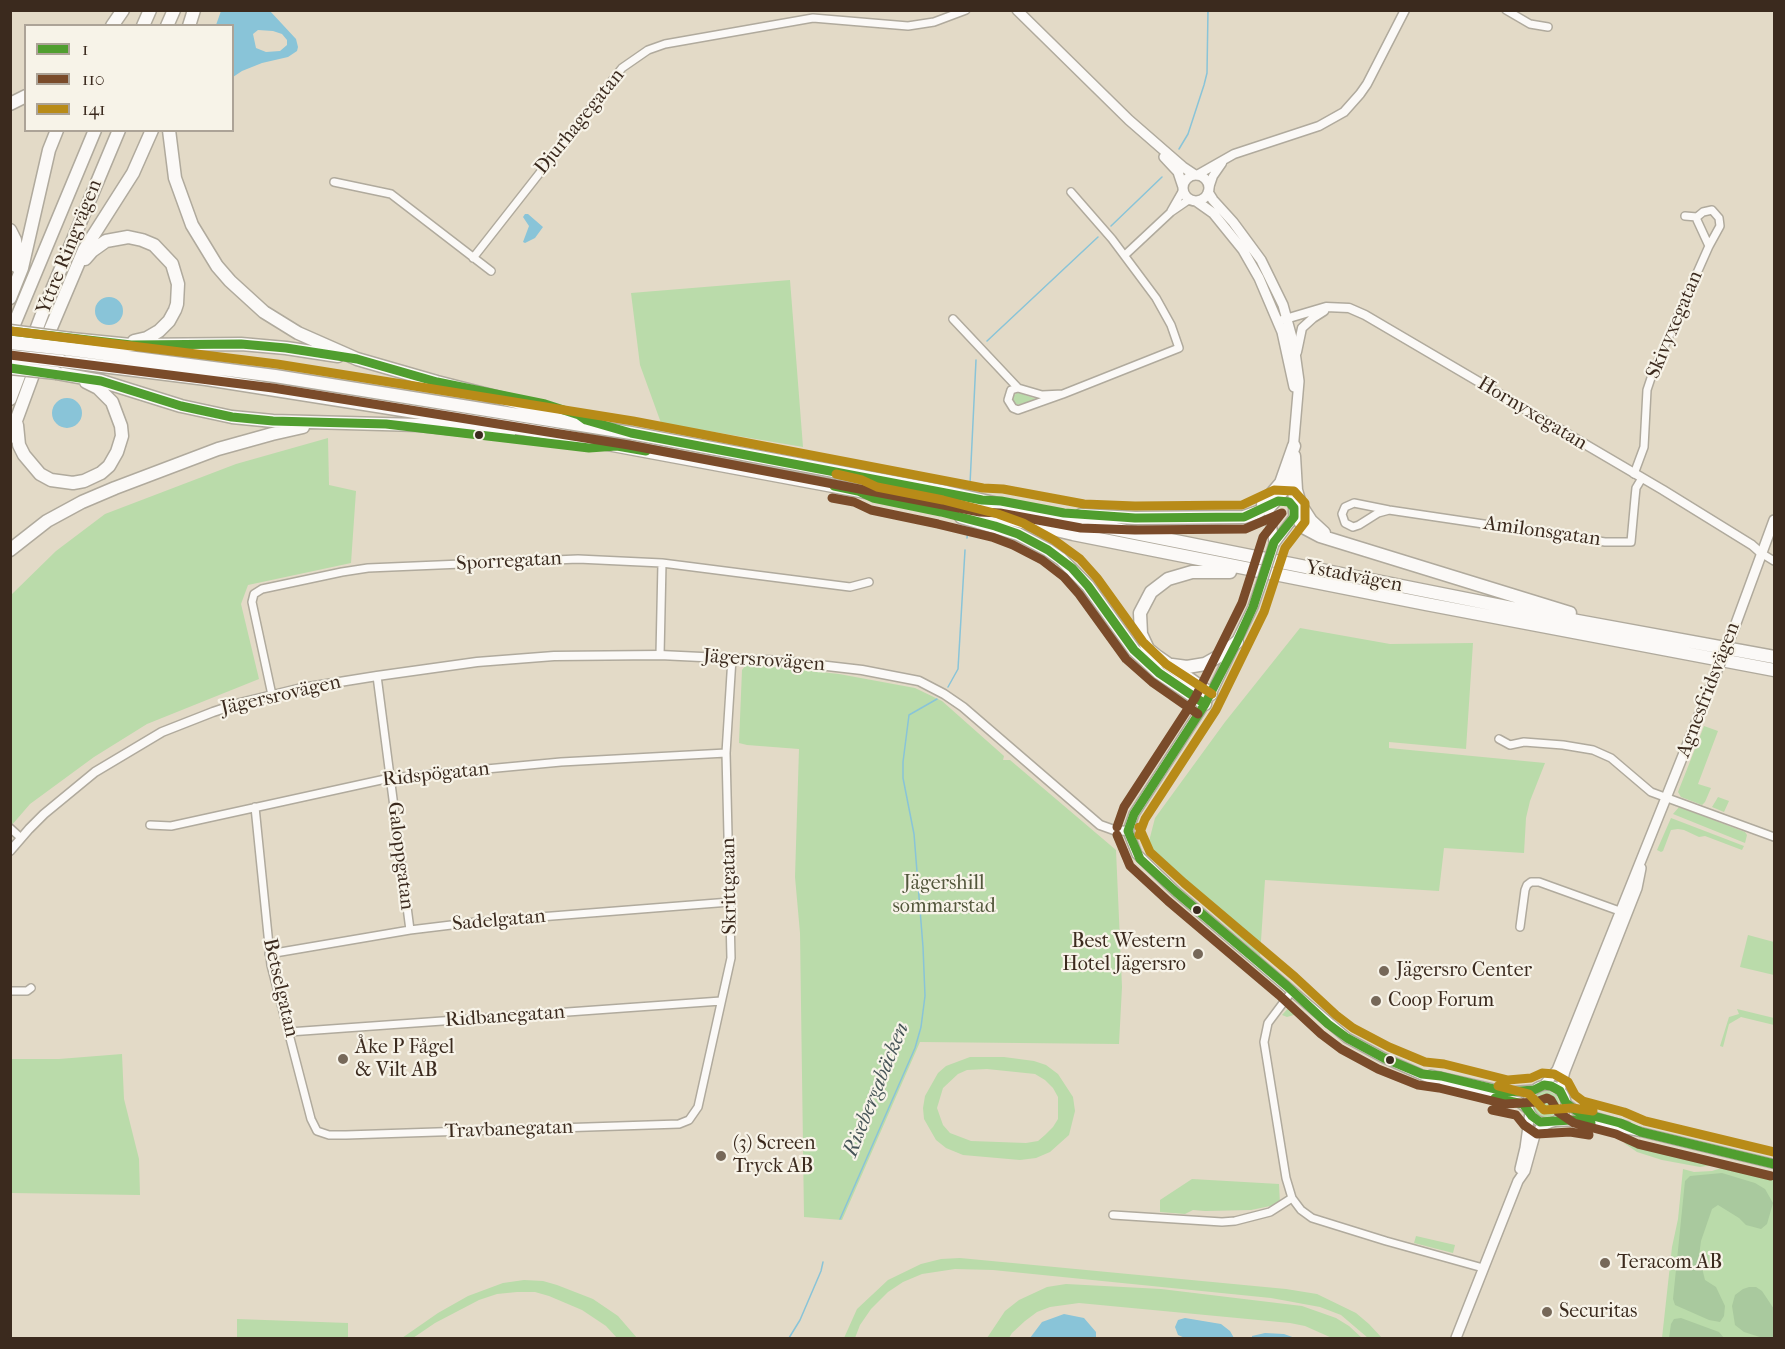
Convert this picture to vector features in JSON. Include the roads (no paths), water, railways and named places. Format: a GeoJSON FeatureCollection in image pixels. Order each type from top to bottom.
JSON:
{"type":"FeatureCollection","features":[{"type":"Feature","properties":{"kind":"highway"},"geometry":{"type":"LineString","coordinates":[[144,24],[150,10]]}},
{"type":"Feature","properties":{"kind":"highway"},"geometry":{"type":"LineString","coordinates":[[168,24],[174,10]]}},
{"type":"Feature","properties":{"kind":"highway"},"geometry":{"type":"LineString","coordinates":[[10,104],[24,97]]}},
{"type":"Feature","properties":{"kind":"highway"},"geometry":{"type":"LineString","coordinates":[[12,294],[22,268],[49,150],[56,132]]}},
{"type":"Feature","properties":{"kind":"highway","name":"Yttre Ringvägen"},"geometry":{"type":"LineString","coordinates":[[10,332],[94,132]]}},
{"type":"Feature","properties":{"kind":"highway","name":"Yttre Ringvägen"},"geometry":{"type":"LineString","coordinates":[[10,399],[46,304],[118,132]]}},
{"type":"Feature","properties":{"kind":"highway"},"geometry":{"type":"LineString","coordinates":[[10,437],[74,271],[84,250],[133,173],[151,132]]}},
{"type":"Feature","properties":{"kind":"highway"},"geometry":{"type":"LineString","coordinates":[[169,132],[175,178],[183,202],[192,225],[217,266],[264,312],[298,333],[357,359]]}},
{"type":"Feature","properties":{"kind":"highway"},"geometry":{"type":"LineString","coordinates":[[10,230],[15,240],[17,254],[12,294]]}},
{"type":"Feature","properties":{"kind":"highway"},"geometry":{"type":"LineString","coordinates":[[10,332],[69,344],[140,340],[159,331],[169,321],[177,304],[177,277],[172,264],[160,249],[148,242],[128,237],[114,239],[92,251],[74,271]]}},
{"type":"Feature","properties":{"kind":"highway"},"geometry":{"type":"LineString","coordinates":[[95,342],[131,345],[241,344],[286,348],[357,359],[631,433]]}},
{"type":"Feature","properties":{"kind":"highway","name":"Ystadvägen"},"geometry":{"type":"LineString","coordinates":[[10,343],[69,344],[631,433],[1774,657]]}},
{"type":"Feature","properties":{"kind":"highway","name":"Ystadvägen"},"geometry":{"type":"LineString","coordinates":[[10,356],[60,367],[288,391],[548,433],[1005,518],[1315,582],[1774,670]]}},
{"type":"Feature","properties":{"kind":"highway"},"geometry":{"type":"LineString","coordinates":[[10,368],[60,367],[108,396],[119,416],[122,436],[114,460],[101,473],[84,481],[74,483],[51,480],[40,474],[24,455],[19,445],[19,413]]}},
{"type":"Feature","properties":{"kind":"highway"},"geometry":{"type":"LineString","coordinates":[[74,376],[101,381],[182,406],[232,417],[273,421],[419,425],[503,433],[601,447],[617,446]]}},
{"type":"Feature","properties":{"kind":"highway"},"geometry":{"type":"LineString","coordinates":[[10,550],[66,510],[168,467],[218,449],[272,434],[304,427],[340,423]]}},
{"type":"Feature","properties":{"kind":"highway"},"geometry":{"type":"LineString","coordinates":[[1219,517],[1246,512],[1260,506],[1269,498],[1284,476],[1294,446]]}},
{"type":"Feature","properties":{"kind":"highway"},"geometry":{"type":"LineString","coordinates":[[1294,446],[1295,481],[1300,504],[1314,525],[1335,541]]}},
{"type":"Feature","properties":{"kind":"highway"},"geometry":{"type":"LineString","coordinates":[[858,491],[873,498],[995,526],[1018,534],[1048,549],[1072,568],[1088,586],[1134,650],[1159,673],[1208,699]]}},
{"type":"Feature","properties":{"kind":"highway"},"geometry":{"type":"LineString","coordinates":[[982,500],[1001,501],[1096,517],[1249,515],[1274,502]]}},
{"type":"Feature","properties":{"kind":"highway"},"geometry":{"type":"LineString","coordinates":[[1295,511],[1305,528],[1335,541],[1402,563],[1644,633]]}},
{"type":"Feature","properties":{"kind":"highway"},"geometry":{"type":"LineString","coordinates":[[1208,699],[1148,648],[1144,642],[1139,627],[1140,613],[1151,592],[1168,579],[1208,570],[1298,583],[1315,582]]}},
{"type":"Feature","properties":{"kind":"highway"},"geometry":{"type":"LineString","coordinates":[[1168,664],[1187,667],[1205,664],[1237,642]]}},
{"type":"Feature","properties":{"kind":"main road"},"geometry":{"type":"LineString","coordinates":[[1017,10],[1129,120],[1178,172],[1186,196],[1213,213],[1242,250],[1284,323],[1297,362],[1298,413],[1291,468],[1284,490],[1274,502],[1269,513],[1274,543]]}},
{"type":"Feature","properties":{"kind":"main road"},"geometry":{"type":"LineString","coordinates":[[1129,120],[1183,167],[1204,178],[1213,200],[1233,222],[1261,260],[1277,291],[1298,413]]}},
{"type":"Feature","properties":{"kind":"main road"},"geometry":{"type":"LineString","coordinates":[[1183,189],[1186,180],[1196,175]]}},
{"type":"Feature","properties":{"kind":"main road"},"geometry":{"type":"LineString","coordinates":[[1194,201],[1203,199],[1209,190]]}},
{"type":"Feature","properties":{"kind":"main road"},"geometry":{"type":"LineString","coordinates":[[1291,468],[1295,511],[1293,519],[1274,543],[1260,587],[1237,642],[1208,699],[1134,814],[1128,831],[1134,848],[1140,859],[1347,1038],[1384,1058],[1464,1090],[1519,1102],[1536,1120],[1552,1122]]}},
{"type":"Feature","properties":{"kind":"main road"},"geometry":{"type":"LineString","coordinates":[[1274,502],[1281,500],[1289,502],[1295,511]]}},
{"type":"Feature","properties":{"kind":"main road","name":"Agnesfridsvägen"},"geometry":{"type":"LineString","coordinates":[[1544,1085],[1553,1077],[1558,1068],[1623,913],[1637,888],[1642,860],[1735,626],[1774,520]]}},
{"type":"Feature","properties":{"kind":"main road","name":"Agnesfridsvägen"},"geometry":{"type":"LineString","coordinates":[[1560,1091],[1565,1071],[1623,913]]}},
{"type":"Feature","properties":{"kind":"main road"},"geometry":{"type":"LineString","coordinates":[[1422,1074],[1441,1076],[1507,1092],[1534,1090],[1544,1085],[1551,1086],[1560,1091],[1566,1103],[1563,1114],[1540,1127],[1535,1135],[1529,1160],[1518,1181],[1456,1338]]}},
{"type":"Feature","properties":{"kind":"main road"},"geometry":{"type":"LineString","coordinates":[[1518,1181],[1525,1148],[1529,1098],[1534,1090]]}},
{"type":"Feature","properties":{"kind":"street","name":"Djurhagegatan"},"geometry":{"type":"LineString","coordinates":[[473,258],[622,68],[648,50],[665,44],[813,18],[908,26],[934,22],[966,10]]}},
{"type":"Feature","properties":{"kind":"street"},"geometry":{"type":"LineString","coordinates":[[1196,175],[1234,154],[1319,126],[1344,111],[1363,89],[1405,10]]}},
{"type":"Feature","properties":{"kind":"street"},"geometry":{"type":"LineString","coordinates":[[1506,10],[1530,24],[1548,27]]}},
{"type":"Feature","properties":{"kind":"street"},"geometry":{"type":"LineString","coordinates":[[1209,190],[1216,169],[1234,154]]}},
{"type":"Feature","properties":{"kind":"street"},"geometry":{"type":"LineString","coordinates":[[334,182],[391,194],[491,272]]}},
{"type":"Feature","properties":{"kind":"street"},"geometry":{"type":"LineString","coordinates":[[1171,212],[1183,189]]}},
{"type":"Feature","properties":{"kind":"street"},"geometry":{"type":"LineString","coordinates":[[1018,388],[1011,390],[1008,396],[1011,406],[1016,410],[1179,348],[1165,312],[1125,255],[1071,192]]}},
{"type":"Feature","properties":{"kind":"street"},"geometry":{"type":"LineString","coordinates":[[1125,255],[1171,212],[1187,201],[1194,201]]}},
{"type":"Feature","properties":{"kind":"street","name":"Skivyxegatan"},"geometry":{"type":"LineString","coordinates":[[1638,476],[1644,447],[1647,390],[1709,246],[1720,226],[1719,218],[1712,210],[1697,217],[1685,216]]}},
{"type":"Feature","properties":{"kind":"street","name":"Skivyxegatan"},"geometry":{"type":"LineString","coordinates":[[1697,217],[1698,227],[1709,246]]}},
{"type":"Feature","properties":{"kind":"street"},"geometry":{"type":"LineString","coordinates":[[1297,362],[1297,346],[1302,328],[1313,318],[1335,307]]}},
{"type":"Feature","properties":{"kind":"street","name":"Hornyxegatan"},"geometry":{"type":"LineString","coordinates":[[1284,323],[1316,309],[1335,307],[1349,308],[1365,315],[1638,476],[1752,545],[1761,554],[1774,561]]}},
{"type":"Feature","properties":{"kind":"street"},"geometry":{"type":"LineString","coordinates":[[1284,323],[1313,318]]}},
{"type":"Feature","properties":{"kind":"street"},"geometry":{"type":"LineString","coordinates":[[953,320],[1018,388],[1041,395],[1063,394]]}},
{"type":"Feature","properties":{"kind":"street","name":"Amilonsgatan"},"geometry":{"type":"LineString","coordinates":[[1389,510],[1353,526],[1345,523],[1342,514],[1345,507],[1354,503],[1605,542],[1631,542],[1638,476]]}},
{"type":"Feature","properties":{"kind":"street","name":"Sporregatan"},"geometry":{"type":"LineString","coordinates":[[272,695],[252,602],[254,594],[262,589],[368,568],[578,559],[662,563],[850,587],[869,582]]}},
{"type":"Feature","properties":{"kind":"street"},"geometry":{"type":"LineString","coordinates":[[660,655],[662,563]]}},
{"type":"Feature","properties":{"kind":"street","name":"Jägersrovägen"},"geometry":{"type":"LineString","coordinates":[[10,851],[44,814],[81,782],[146,741],[213,712],[272,695],[377,676],[522,658],[660,655],[838,666],[919,681],[963,707],[1100,825],[1114,830],[1128,831]]}},
{"type":"Feature","properties":{"kind":"street","name":"Skrittgatan"},"geometry":{"type":"LineString","coordinates":[[696,1111],[731,958],[726,753],[732,658]]}},
{"type":"Feature","properties":{"kind":"street","name":"Galoppgatan"},"geometry":{"type":"LineString","coordinates":[[377,676],[410,930]]}},
{"type":"Feature","properties":{"kind":"street"},"geometry":{"type":"LineString","coordinates":[[1498,739],[1510,745],[1524,742],[1593,750],[1611,758],[1651,792],[1774,837]]}},
{"type":"Feature","properties":{"kind":"street","name":"Ridspögatan"},"geometry":{"type":"LineString","coordinates":[[150,825],[171,826],[390,778],[561,762],[726,753]]}},
{"type":"Feature","properties":{"kind":"street","name":"Betselgatan"},"geometry":{"type":"LineString","coordinates":[[255,807],[269,954],[311,1119],[317,1131]]}},
{"type":"Feature","properties":{"kind":"street"},"geometry":{"type":"LineString","coordinates":[[10,828],[21,838]]}},
{"type":"Feature","properties":{"kind":"street"},"geometry":{"type":"LineString","coordinates":[[1520,927],[1525,890],[1531,882],[1539,882],[1623,913]]}},
{"type":"Feature","properties":{"kind":"street","name":"Sadelgatan"},"geometry":{"type":"LineString","coordinates":[[269,954],[410,930],[476,922],[730,902]]}},
{"type":"Feature","properties":{"kind":"street"},"geometry":{"type":"LineString","coordinates":[[10,991],[27,991],[31,988]]}},
{"type":"Feature","properties":{"kind":"street"},"geometry":{"type":"LineString","coordinates":[[1292,991],[1271,1017],[1266,1028],[1264,1042],[1286,1179],[1292,1198],[1301,1210],[1312,1218],[1483,1268]]}},
{"type":"Feature","properties":{"kind":"street","name":"Ridbanegatan"},"geometry":{"type":"LineString","coordinates":[[289,1032],[721,1001]]}},
{"type":"Feature","properties":{"kind":"street"},"geometry":{"type":"LineString","coordinates":[[1566,1103],[1578,1112],[1620,1123],[1641,1132]]}},
{"type":"Feature","properties":{"kind":"street","name":"Travbanegatan"},"geometry":{"type":"LineString","coordinates":[[317,1131],[329,1136],[668,1126],[689,1120],[696,1111]]}},
{"type":"Feature","properties":{"kind":"street"},"geometry":{"type":"LineString","coordinates":[[1552,1122],[1578,1121],[1641,1132],[1774,1164]]}},
{"type":"Feature","properties":{"kind":"street"},"geometry":{"type":"LineString","coordinates":[[1113,1215],[1235,1221],[1270,1212],[1292,1198]]}},
{"type":"Feature","properties":{"kind":"water"},"geometry":{"type":"Polygon","coordinates":[[[221,11],[270,11],[296,39],[297,51],[288,57],[262,63],[234,76],[234,24],[216,24],[221,11]],[[258,30],[253,34],[256,48],[266,52],[280,51],[287,45],[287,40],[282,34],[258,30]]]}},
{"type":"Feature","properties":{"kind":"water"},"geometry":{"type":"Polygon","coordinates":[[[525,214],[543,227],[535,238],[525,243],[523,242],[529,226],[523,217],[525,214]]]}},
{"type":"Feature","properties":{"kind":"water"},"geometry":{"type":"Polygon","coordinates":[[[109,297],[119,301],[123,311],[119,321],[109,325],[99,321],[95,311],[99,301],[109,297]]]}},
{"type":"Feature","properties":{"kind":"water"},"geometry":{"type":"Polygon","coordinates":[[[67,398],[77,403],[82,413],[77,423],[67,428],[57,423],[52,413],[57,403],[67,398]]]}},
{"type":"Feature","properties":{"kind":"water"},"geometry":{"type":"Polygon","coordinates":[[[1064,1314],[1084,1318],[1096,1332],[1096,1338],[1030,1338],[1042,1322],[1064,1314]]]}},
{"type":"Feature","properties":{"kind":"water"},"geometry":{"type":"Polygon","coordinates":[[[1185,1318],[1221,1324],[1230,1331],[1234,1338],[1185,1338],[1178,1335],[1175,1327],[1178,1320],[1185,1318]]]}},
{"type":"Feature","properties":{"kind":"water"},"geometry":{"type":"Polygon","coordinates":[[[1265,1333],[1284,1334],[1295,1338],[1252,1338],[1252,1336],[1265,1333]]]}},
{"type":"Feature","properties":{"kind":"waterway","name":"Risebergabäcken"},"geometry":{"type":"LineString","coordinates":[[1179,149],[1188,134],[1207,73],[1208,10]]}},
{"type":"Feature","properties":{"kind":"waterway","name":"Risebergabäcken"},"geometry":{"type":"LineString","coordinates":[[1111,226],[1162,177]]}},
{"type":"Feature","properties":{"kind":"waterway","name":"Risebergabäcken"},"geometry":{"type":"LineString","coordinates":[[987,341],[1098,237]]}},
{"type":"Feature","properties":{"kind":"waterway","name":"Risebergabäcken"},"geometry":{"type":"LineString","coordinates":[[970,484],[976,360]]}},
{"type":"Feature","properties":{"kind":"waterway","name":"Risebergabäcken"},"geometry":{"type":"LineString","coordinates":[[967,538],[968,529]]}},
{"type":"Feature","properties":{"kind":"waterway","name":"Risebergabäcken"},"geometry":{"type":"LineString","coordinates":[[948,687],[958,669],[965,550]]}},
{"type":"Feature","properties":{"kind":"waterway","name":"Risebergabäcken"},"geometry":{"type":"LineString","coordinates":[[840,1219],[915,1048],[921,1027],[925,996],[923,947],[914,834],[903,778],[903,762],[909,715],[937,699]]}},
{"type":"Feature","properties":{"kind":"waterway","name":"Risebergabäcken"},"geometry":{"type":"LineString","coordinates":[[789,1338],[800,1320],[823,1262]]}},
{"type":"Feature","properties":{"kind":"place","name":"Best Western Hotel Jägersro"},"geometry":{"type":"Point","coordinates":[1198,954]}},
{"type":"Feature","properties":{"kind":"place","name":"Jägersro Center"},"geometry":{"type":"Point","coordinates":[1384,971]}},
{"type":"Feature","properties":{"kind":"place","name":"Coop Forum"},"geometry":{"type":"Point","coordinates":[1376,1001]}},
{"type":"Feature","properties":{"kind":"place","name":"Åke P Fågel & Vilt AB"},"geometry":{"type":"Point","coordinates":[343,1059]}},
{"type":"Feature","properties":{"kind":"place","name":"(3) Screen Tryck AB"},"geometry":{"type":"Point","coordinates":[721,1156]}},
{"type":"Feature","properties":{"kind":"place","name":"Teracom AB"},"geometry":{"type":"Point","coordinates":[1605,1263]}},
{"type":"Feature","properties":{"kind":"place","name":"Securitas"},"geometry":{"type":"Point","coordinates":[1547,1312]}},
{"type":"Feature","properties":{"kind":"park label","name":"Jägershill sommarstad"},"geometry":{"type":"Point","coordinates":[944,896]}}]}
